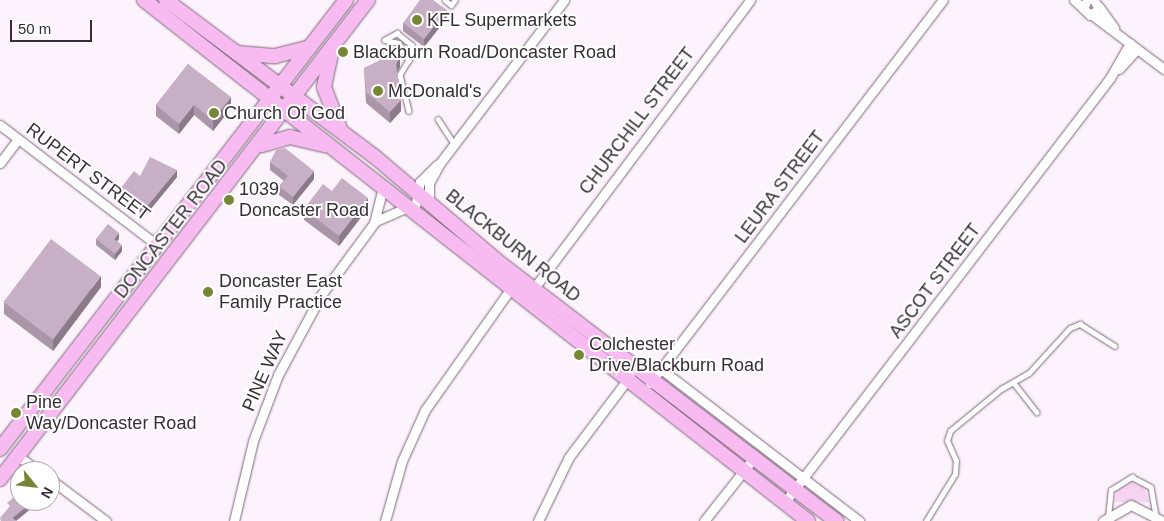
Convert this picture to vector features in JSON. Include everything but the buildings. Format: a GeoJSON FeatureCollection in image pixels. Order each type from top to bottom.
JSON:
{"type":"FeatureCollection","features":[{"type":"Feature","properties":{"kind":"main road","name":"BLACKBURN ROAD"},"geometry":{"type":"LineString","coordinates":[[144,0],[268,99],[331,146],[509,290],[808,521]]}},
{"type":"Feature","properties":{"kind":"main road","name":"BLACKBURN ROAD"},"geometry":{"type":"LineString","coordinates":[[166,0],[343,133],[424,197],[527,284],[836,521]]}},
{"type":"Feature","properties":{"kind":"main road","name":"DONCASTER ROAD"},"geometry":{"type":"LineString","coordinates":[[0,449],[307,48],[346,0]]}},
{"type":"Feature","properties":{"kind":"main road","name":"DONCASTER ROAD"},"geometry":{"type":"LineString","coordinates":[[0,479],[260,146],[294,96],[368,0]]}},
{"type":"Feature","properties":{"kind":"main road"},"geometry":{"type":"LineString","coordinates":[[336,42],[324,87],[343,133]]}},
{"type":"Feature","properties":{"kind":"main road"},"geometry":{"type":"LineString","coordinates":[[236,53],[275,56],[307,48]]}},
{"type":"Feature","properties":{"kind":"main road"},"geometry":{"type":"LineString","coordinates":[[260,146],[290,137],[331,146]]}},
{"type":"Feature","properties":{"kind":"street"},"geometry":{"type":"LineString","coordinates":[[411,210],[424,197],[440,163],[564,0]]}},
{"type":"Feature","properties":{"kind":"street","name":"CHURCHILL STREET"},"geometry":{"type":"LineString","coordinates":[[521,299],[527,284],[550,261],[750,0]]}},
{"type":"Feature","properties":{"kind":"street","name":"LEURA STREET"},"geometry":{"type":"LineString","coordinates":[[642,394],[943,0]]}},
{"type":"Feature","properties":{"kind":"street"},"geometry":{"type":"LineString","coordinates":[[1074,0],[1085,4],[1092,15],[1164,69]]}},
{"type":"Feature","properties":{"kind":"street"},"geometry":{"type":"LineString","coordinates":[[1092,15],[1098,3]]}},
{"type":"Feature","properties":{"kind":"street"},"geometry":{"type":"LineString","coordinates":[[1098,3],[1115,31]]}},
{"type":"Feature","properties":{"kind":"street","name":"ASCOT STREET"},"geometry":{"type":"LineString","coordinates":[[1110,78],[1130,43]]}},
{"type":"Feature","properties":{"kind":"street","name":"ASCOT STREET"},"geometry":{"type":"LineString","coordinates":[[784,503],[1110,78],[1137,49]]}},
{"type":"Feature","properties":{"kind":"street","name":"RUPERT STREET"},"geometry":{"type":"LineString","coordinates":[[0,125],[157,244]]}},
{"type":"Feature","properties":{"kind":"street"},"geometry":{"type":"LineString","coordinates":[[0,162],[18,139]]}},
{"type":"Feature","properties":{"kind":"street"},"geometry":{"type":"LineString","coordinates":[[424,197],[420,182],[440,163]]}},
{"type":"Feature","properties":{"kind":"street","name":"PINE WAY"},"geometry":{"type":"LineString","coordinates":[[234,521],[253,441],[278,374],[321,295],[374,223],[383,188]]}},
{"type":"Feature","properties":{"kind":"street","name":"PINE WAY"},"geometry":{"type":"LineString","coordinates":[[374,223],[411,210]]}},
{"type":"Feature","properties":{"kind":"street"},"geometry":{"type":"LineString","coordinates":[[385,521],[402,461],[425,410],[509,290],[527,284]]}},
{"type":"Feature","properties":{"kind":"street"},"geometry":{"type":"LineString","coordinates":[[538,521],[569,457],[636,369]]}},
{"type":"Feature","properties":{"kind":"street"},"geometry":{"type":"LineString","coordinates":[[661,369],[859,521]]}},
{"type":"Feature","properties":{"kind":"street"},"geometry":{"type":"LineString","coordinates":[[18,456],[25,461]]}},
{"type":"Feature","properties":{"kind":"street"},"geometry":{"type":"LineString","coordinates":[[704,521],[753,459]]}},
{"type":"Feature","properties":{"kind":"street"},"geometry":{"type":"LineString","coordinates":[[60,487],[106,521]]}},
{"type":"Feature","properties":{"kind":"street"},"geometry":{"type":"LineString","coordinates":[[1105,519],[1131,505],[1159,518]]}},
{"type":"Feature","properties":{"kind":"lane"},"geometry":{"type":"LineString","coordinates":[[445,0],[451,5],[455,0]]}},
{"type":"Feature","properties":{"kind":"lane"},"geometry":{"type":"LineString","coordinates":[[408,62],[399,44],[384,40],[391,34],[406,38],[413,50],[408,62],[400,75],[409,111]]}},
{"type":"Feature","properties":{"kind":"lane"},"geometry":{"type":"LineString","coordinates":[[438,119],[454,144]]}},
{"type":"Feature","properties":{"kind":"lane"},"geometry":{"type":"LineString","coordinates":[[926,521],[955,474],[956,461],[947,441],[950,431],[1043,361],[1075,326],[1090,328],[1115,346]]}},
{"type":"Feature","properties":{"kind":"lane"},"geometry":{"type":"LineString","coordinates":[[1014,383],[1037,412]]}},
{"type":"Feature","properties":{"kind":"lane"},"geometry":{"type":"LineString","coordinates":[[1105,519],[1111,490],[1132,477],[1152,487],[1159,518]]}},
{"type":"Feature","properties":{"kind":"shaded area"},"geometry":{"type":"Polygon","coordinates":[[[1131,482],[1145,488],[1149,502],[1115,502],[1117,490],[1131,482]]]}},
{"type":"Feature","properties":{"kind":"place","name":"KFL Supermarkets"},"geometry":{"type":"Point","coordinates":[417,20]}},
{"type":"Feature","properties":{"kind":"place","name":"Blackburn Road/Doncaster Road"},"geometry":{"type":"Point","coordinates":[343,52]}},
{"type":"Feature","properties":{"kind":"place","name":"McDonald's"},"geometry":{"type":"Point","coordinates":[378,91]}},
{"type":"Feature","properties":{"kind":"place","name":"Church Of God"},"geometry":{"type":"Point","coordinates":[214,113]}},
{"type":"Feature","properties":{"kind":"place","name":"1039 Doncaster Road"},"geometry":{"type":"Point","coordinates":[229,200]}},
{"type":"Feature","properties":{"kind":"place","name":"Doncaster East Family Practice"},"geometry":{"type":"Point","coordinates":[208,292]}},
{"type":"Feature","properties":{"kind":"place","name":"Colchester Drive/Blackburn Road"},"geometry":{"type":"Point","coordinates":[579,355]}},
{"type":"Feature","properties":{"kind":"place","name":"Pine Way/Doncaster Road"},"geometry":{"type":"Point","coordinates":[16,413]}}]}
